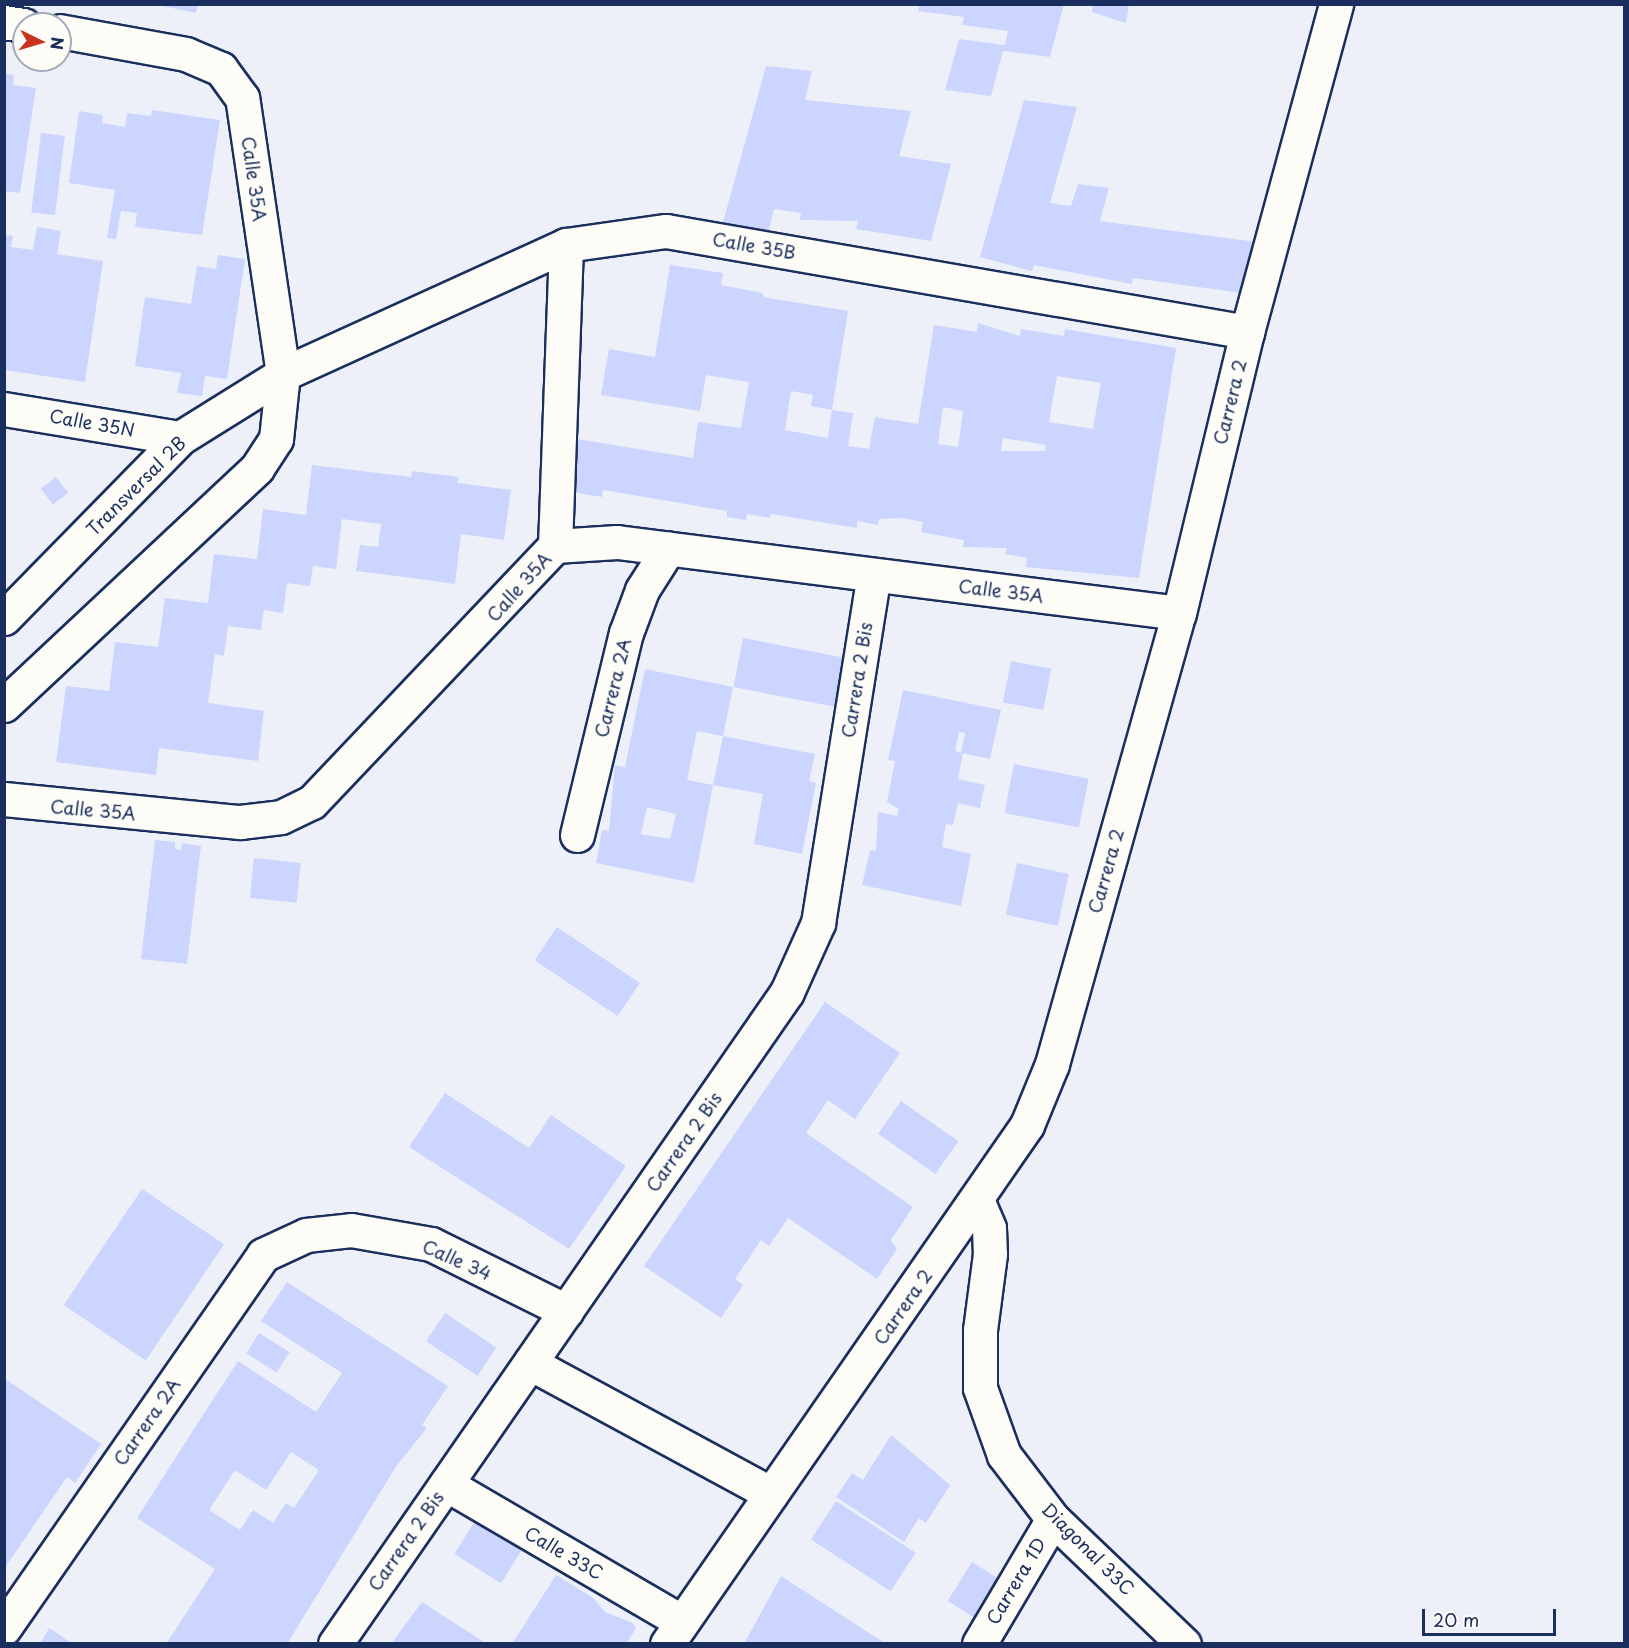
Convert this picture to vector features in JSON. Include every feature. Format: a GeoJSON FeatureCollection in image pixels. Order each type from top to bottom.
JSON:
{"type":"FeatureCollection","features":[{"type":"Feature","properties":{"kind":"street","name":"Carrera 2"},"geometry":{"type":"LineString","coordinates":[[675,1633],[978,1202],[1027,1125],[1052,1064],[1179,613],[1247,332],[1336,4]]}},
{"type":"Feature","properties":{"kind":"street","name":"Calle 35A"},"geometry":{"type":"LineString","coordinates":[[4,705],[257,468],[276,439],[284,374],[242,98],[220,69],[186,54],[72,34]]}},
{"type":"Feature","properties":{"kind":"street","name":"Calle 35B"},"geometry":{"type":"LineString","coordinates":[[284,374],[566,245],[666,231],[1247,332]]}},
{"type":"Feature","properties":{"kind":"street"},"geometry":{"type":"LineString","coordinates":[[555,546],[566,245]]}},
{"type":"Feature","properties":{"kind":"street","name":"Transversal 2B"},"geometry":{"type":"LineString","coordinates":[[4,618],[180,438],[284,374]]}},
{"type":"Feature","properties":{"kind":"street","name":"Calle 35N"},"geometry":{"type":"LineString","coordinates":[[4,409],[180,438]]}},
{"type":"Feature","properties":{"kind":"street","name":"Calle 35A"},"geometry":{"type":"LineString","coordinates":[[4,799],[240,822],[281,817],[312,802],[555,546],[617,542],[1179,613]]}},
{"type":"Feature","properties":{"kind":"street","name":"Carrera 2A"},"geometry":{"type":"LineString","coordinates":[[577,836],[626,633],[642,590],[668,549]]}},
{"type":"Feature","properties":{"kind":"street","name":"Carrera 2 Bis"},"geometry":{"type":"LineString","coordinates":[[335,1644],[787,992],[818,923],[874,575]]}},
{"type":"Feature","properties":{"kind":"street","name":"Diagonal 33C"},"geometry":{"type":"LineString","coordinates":[[978,1202],[988,1228],[990,1254],[980,1330],[980,1388],[1004,1455],[1053,1519],[1184,1644]]}},
{"type":"Feature","properties":{"kind":"street","name":"Calle 34"},"geometry":{"type":"LineString","coordinates":[[306,1235],[351,1230],[432,1244],[566,1311]]}},
{"type":"Feature","properties":{"kind":"street","name":"Carrera 2A"},"geometry":{"type":"LineString","coordinates":[[4,1628],[262,1256],[306,1235]]}},
{"type":"Feature","properties":{"kind":"street"},"geometry":{"type":"LineString","coordinates":[[530,1363],[771,1494]]}},
{"type":"Feature","properties":{"kind":"street","name":"Calle 33C"},"geometry":{"type":"LineString","coordinates":[[446,1484],[675,1633]]}},
{"type":"Feature","properties":{"kind":"street","name":"Carrera 1D"},"geometry":{"type":"LineString","coordinates":[[979,1644],[1053,1519]]}},
{"type":"Feature","properties":{"kind":"building"},"geometry":{"type":"Polygon","coordinates":[[[153,4],[198,4],[196,13],[153,4]]]}},
{"type":"Feature","properties":{"kind":"building"},"geometry":{"type":"Polygon","coordinates":[[[920,4],[1064,4],[1050,57],[1003,51],[991,96],[945,90],[959,39],[1005,45],[1008,31],[962,25],[964,17],[918,11],[920,4]]]}},
{"type":"Feature","properties":{"kind":"building"},"geometry":{"type":"Polygon","coordinates":[[[1093,4],[1129,4],[1126,23],[1092,12],[1093,4]]]}},
{"type":"Feature","properties":{"kind":"building"},"geometry":{"type":"Polygon","coordinates":[[[766,66],[812,71],[805,100],[911,111],[899,156],[951,164],[931,241],[856,229],[858,221],[800,220],[801,213],[774,209],[768,233],[722,226],[766,66]]]}},
{"type":"Feature","properties":{"kind":"building"},"geometry":{"type":"Polygon","coordinates":[[[4,73],[14,75],[13,85],[36,88],[20,193],[4,191],[4,73]]]}},
{"type":"Feature","properties":{"kind":"building"},"geometry":{"type":"Polygon","coordinates":[[[1024,100],[1077,107],[1050,203],[1071,206],[1078,184],[1109,188],[1100,221],[1256,242],[1249,294],[1133,278],[1132,284],[1034,265],[1032,271],[980,257],[1024,100]]]}},
{"type":"Feature","properties":{"kind":"building"},"geometry":{"type":"Polygon","coordinates":[[[152,110],[220,120],[202,235],[135,227],[137,213],[121,211],[116,239],[107,238],[115,190],[69,183],[79,111],[103,115],[102,123],[125,127],[127,113],[151,116],[152,110]]]}},
{"type":"Feature","properties":{"kind":"building"},"geometry":{"type":"Polygon","coordinates":[[[41,133],[65,136],[55,215],[31,212],[41,133]]]}},
{"type":"Feature","properties":{"kind":"building"},"geometry":{"type":"Polygon","coordinates":[[[37,227],[61,231],[57,254],[103,261],[85,382],[4,370],[4,235],[13,236],[11,247],[33,250],[37,227]]]}},
{"type":"Feature","properties":{"kind":"building"},"geometry":{"type":"Polygon","coordinates":[[[218,255],[245,259],[227,379],[205,376],[202,396],[177,393],[181,373],[135,366],[145,297],[191,304],[197,266],[216,269],[218,255]]]}},
{"type":"Feature","properties":{"kind":"building"},"geometry":{"type":"Polygon","coordinates":[[[670,265],[723,273],[721,285],[763,293],[763,297],[848,311],[832,410],[853,413],[848,446],[869,449],[875,417],[918,424],[934,325],[977,332],[978,323],[1020,336],[1021,329],[1064,336],[1065,329],[1176,348],[1139,578],[1026,567],[1027,558],[1005,554],[1007,548],[963,547],[964,540],[921,532],[923,522],[902,518],[879,519],[878,525],[857,521],[857,528],[771,514],[770,518],[747,514],[746,520],[727,517],[727,511],[603,490],[602,497],[572,492],[577,439],[693,458],[698,422],[741,428],[749,382],[706,375],[700,411],[601,395],[609,349],[655,357],[670,265]],[[1057,376],[1049,422],[1093,429],[1101,383],[1057,376]],[[791,391],[785,430],[828,438],[832,410],[811,406],[813,395],[791,391]],[[943,407],[938,444],[958,447],[963,411],[943,407]],[[1003,438],[1001,451],[1045,451],[1046,445],[1003,438]]]}},
{"type":"Feature","properties":{"kind":"building"},"geometry":{"type":"Polygon","coordinates":[[[312,465],[411,477],[412,471],[459,477],[457,483],[511,490],[504,540],[461,534],[455,584],[356,571],[360,545],[378,547],[381,524],[342,519],[336,569],[313,566],[310,586],[287,583],[283,613],[264,610],[261,630],[228,626],[224,656],[215,654],[208,703],[264,711],[258,761],[159,748],[156,775],[56,762],[66,686],[109,691],[115,642],[158,647],[165,598],[208,603],[214,554],[257,559],[263,509],[306,515],[312,465]]]}},
{"type":"Feature","properties":{"kind":"building"},"geometry":{"type":"Polygon","coordinates":[[[56,477],[68,493],[53,504],[41,488],[56,477]]]}},
{"type":"Feature","properties":{"kind":"building"},"geometry":{"type":"Polygon","coordinates":[[[743,638],[847,658],[838,707],[733,687],[743,638]]]}},
{"type":"Feature","properties":{"kind":"building"},"geometry":{"type":"Polygon","coordinates":[[[1011,661],[1051,669],[1043,710],[1003,702],[1011,661]]]}},
{"type":"Feature","properties":{"kind":"building"},"geometry":{"type":"Polygon","coordinates":[[[645,669],[733,687],[723,736],[697,731],[687,780],[713,785],[694,883],[596,863],[602,830],[609,831],[615,765],[625,767],[645,669]],[[647,807],[641,834],[670,839],[676,814],[647,807]]]}},
{"type":"Feature","properties":{"kind":"building"},"geometry":{"type":"Polygon","coordinates":[[[903,690],[1001,710],[990,759],[963,753],[958,779],[985,785],[980,808],[958,803],[953,825],[946,824],[942,847],[971,854],[961,906],[862,885],[870,850],[876,851],[878,812],[897,816],[899,809],[887,802],[895,761],[888,760],[903,690]],[[959,732],[955,751],[961,753],[965,733],[959,732]]]}},
{"type":"Feature","properties":{"kind":"building"},"geometry":{"type":"Polygon","coordinates":[[[723,736],[815,754],[809,781],[816,783],[802,854],[754,844],[763,794],[713,785],[723,736]]]}},
{"type":"Feature","properties":{"kind":"building"},"geometry":{"type":"Polygon","coordinates":[[[1014,764],[1089,779],[1079,828],[1004,813],[1014,764]]]}},
{"type":"Feature","properties":{"kind":"building"},"geometry":{"type":"Polygon","coordinates":[[[155,840],[175,842],[175,849],[181,850],[182,843],[201,846],[187,964],[141,959],[155,840]]]}},
{"type":"Feature","properties":{"kind":"building"},"geometry":{"type":"Polygon","coordinates":[[[254,858],[301,863],[297,903],[250,898],[254,858]]]}},
{"type":"Feature","properties":{"kind":"building"},"geometry":{"type":"Polygon","coordinates":[[[1017,863],[1069,874],[1058,926],[1006,915],[1017,863]]]}},
{"type":"Feature","properties":{"kind":"building"},"geometry":{"type":"Polygon","coordinates":[[[557,927],[640,983],[618,1016],[535,960],[557,927]]]}},
{"type":"Feature","properties":{"kind":"building"},"geometry":{"type":"Polygon","coordinates":[[[825,1002],[900,1053],[855,1119],[828,1100],[806,1133],[913,1207],[891,1240],[897,1249],[877,1279],[788,1218],[769,1246],[761,1240],[735,1279],[743,1285],[721,1318],[644,1266],[825,1002]]]}},
{"type":"Feature","properties":{"kind":"building"},"geometry":{"type":"Polygon","coordinates":[[[445,1093],[529,1148],[551,1115],[626,1166],[569,1249],[409,1147],[445,1093]]]}},
{"type":"Feature","properties":{"kind":"building"},"geometry":{"type":"Polygon","coordinates":[[[901,1101],[958,1141],[935,1174],[878,1134],[901,1101]]]}},
{"type":"Feature","properties":{"kind":"building"},"geometry":{"type":"Polygon","coordinates":[[[142,1189],[224,1244],[146,1360],[64,1305],[142,1189]]]}},
{"type":"Feature","properties":{"kind":"building"},"geometry":{"type":"Polygon","coordinates":[[[287,1282],[448,1386],[422,1425],[427,1428],[397,1465],[287,1644],[166,1644],[215,1569],[137,1518],[212,1401],[238,1361],[316,1412],[342,1373],[261,1321],[287,1282]],[[291,1452],[266,1490],[235,1470],[209,1510],[240,1530],[253,1510],[273,1523],[286,1503],[294,1508],[319,1470],[291,1452]]]}},
{"type":"Feature","properties":{"kind":"building"},"geometry":{"type":"Polygon","coordinates":[[[445,1313],[496,1348],[477,1376],[426,1341],[445,1313]]]}},
{"type":"Feature","properties":{"kind":"building"},"geometry":{"type":"Polygon","coordinates":[[[259,1333],[290,1352],[277,1372],[246,1353],[259,1333]]]}},
{"type":"Feature","properties":{"kind":"building"},"geometry":{"type":"Polygon","coordinates":[[[4,1378],[101,1444],[75,1483],[67,1477],[4,1569],[4,1378]]]}},
{"type":"Feature","properties":{"kind":"building"},"geometry":{"type":"Polygon","coordinates":[[[891,1435],[950,1485],[926,1523],[919,1518],[904,1542],[836,1497],[852,1473],[863,1480],[891,1435]]]}},
{"type":"Feature","properties":{"kind":"building"},"geometry":{"type":"Polygon","coordinates":[[[836,1501],[916,1553],[891,1591],[811,1540],[836,1501]]]}},
{"type":"Feature","properties":{"kind":"building"},"geometry":{"type":"Polygon","coordinates":[[[475,1521],[522,1550],[501,1583],[454,1554],[475,1521]]]}},
{"type":"Feature","properties":{"kind":"building"},"geometry":{"type":"Polygon","coordinates":[[[972,1562],[1011,1586],[987,1625],[948,1601],[972,1562]]]}},
{"type":"Feature","properties":{"kind":"building"},"geometry":{"type":"Polygon","coordinates":[[[556,1575],[592,1597],[605,1612],[633,1623],[636,1628],[626,1644],[512,1644],[556,1575]]]}},
{"type":"Feature","properties":{"kind":"building"},"geometry":{"type":"Polygon","coordinates":[[[781,1576],[866,1631],[887,1644],[744,1644],[781,1576]]]}},
{"type":"Feature","properties":{"kind":"building"},"geometry":{"type":"Polygon","coordinates":[[[422,1602],[487,1644],[391,1644],[422,1602]]]}},
{"type":"Feature","properties":{"kind":"building"},"geometry":{"type":"Polygon","coordinates":[[[49,1628],[73,1644],[40,1644],[49,1628]]]}}]}
